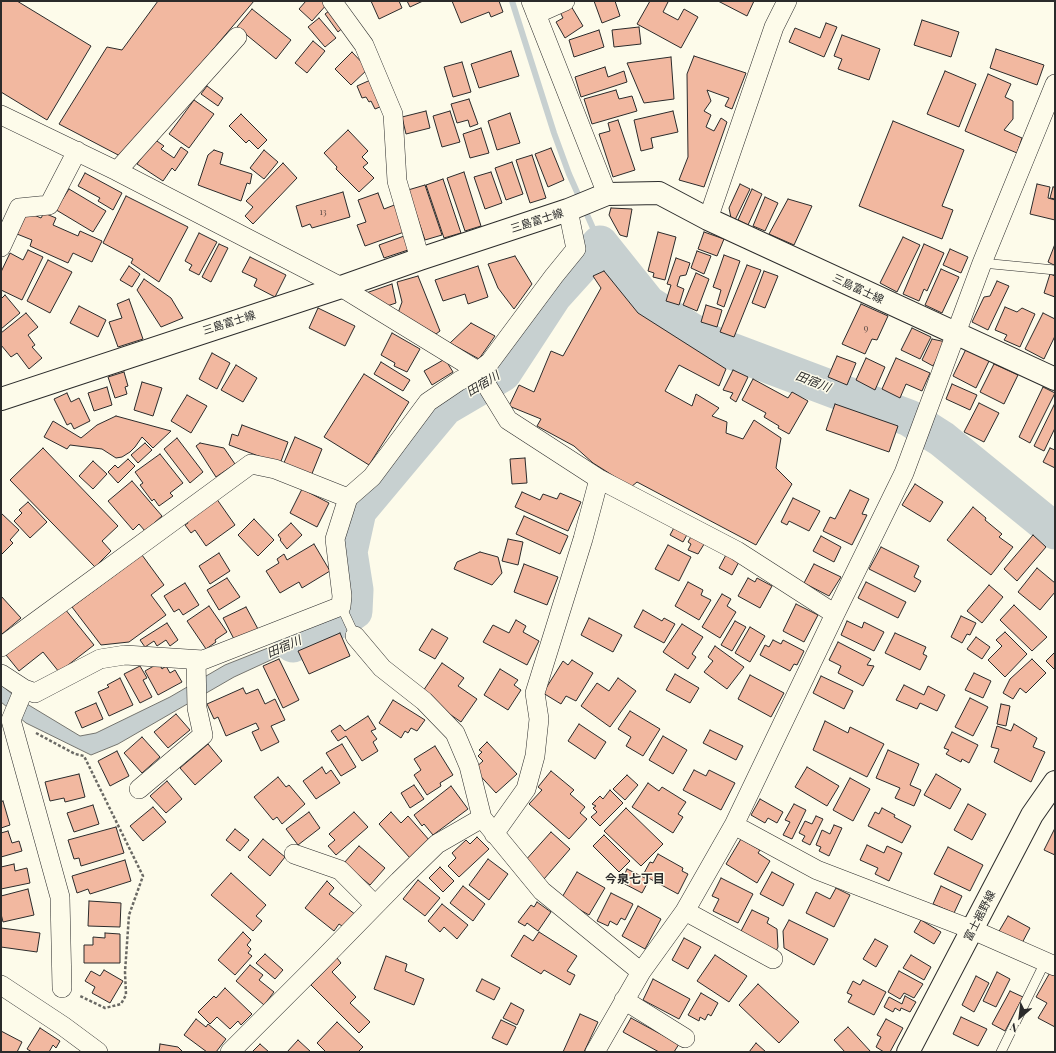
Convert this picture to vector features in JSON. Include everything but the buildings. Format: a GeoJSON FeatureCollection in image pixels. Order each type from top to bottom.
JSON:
{"type":"FeatureCollection","features":[{"type":"Feature","properties":{"kind":"main road","name":"三島富士線"},"geometry":{"type":"LineString","coordinates":[[1,399],[160,345],[341,287],[420,259],[569,210],[601,197],[658,193],[708,219],[1055,379]]}},
{"type":"Feature","properties":{"kind":"main road","name":"富士裾野線"},"geometry":{"type":"LineString","coordinates":[[908,1052],[1032,815],[1055,782]]}},
{"type":"Feature","properties":{"kind":"street"},"geometry":{"type":"LineString","coordinates":[[332,1],[364,45],[393,114],[397,181],[420,259]]}},
{"type":"Feature","properties":{"kind":"street"},"geometry":{"type":"LineString","coordinates":[[565,1],[534,7],[601,197]]}},
{"type":"Feature","properties":{"kind":"street"},"geometry":{"type":"LineString","coordinates":[[708,219],[774,27],[787,1]]}},
{"type":"Feature","properties":{"kind":"street"},"geometry":{"type":"LineString","coordinates":[[117,171],[237,37]]}},
{"type":"Feature","properties":{"kind":"street"},"geometry":{"type":"LineString","coordinates":[[594,1052],[640,972],[685,910],[734,825],[904,473],[982,262],[1055,84]]}},
{"type":"Feature","properties":{"kind":"street"},"geometry":{"type":"LineString","coordinates":[[1,115],[117,171],[341,287],[478,371],[508,420],[599,479],[737,552],[835,614]]}},
{"type":"Feature","properties":{"kind":"street"},"geometry":{"type":"LineString","coordinates":[[1,247],[19,208],[49,205],[77,151]]}},
{"type":"Feature","properties":{"kind":"street"},"geometry":{"type":"LineString","coordinates":[[1,674],[24,689],[35,692],[100,659],[125,655],[196,665],[203,660],[341,606],[342,596],[335,539],[348,498],[372,477],[428,402],[490,362],[576,249],[569,210]]}},
{"type":"Feature","properties":{"kind":"street"},"geometry":{"type":"LineString","coordinates":[[1,647],[251,464],[274,469],[348,498]]}},
{"type":"Feature","properties":{"kind":"street"},"geometry":{"type":"LineString","coordinates":[[494,834],[526,789],[535,756],[539,720],[535,693],[583,539],[599,479]]}},
{"type":"Feature","properties":{"kind":"street"},"geometry":{"type":"LineString","coordinates":[[355,636],[382,668],[424,701],[455,733],[470,766],[482,818],[542,891],[640,972]]}},
{"type":"Feature","properties":{"kind":"street"},"geometry":{"type":"LineString","coordinates":[[139,789],[203,735],[197,708],[196,665]]}},
{"type":"Feature","properties":{"kind":"street"},"geometry":{"type":"LineString","coordinates":[[24,689],[8,719],[60,897],[62,988]]}},
{"type":"Feature","properties":{"kind":"street"},"geometry":{"type":"LineString","coordinates":[[230,1052],[437,844],[482,818]]}},
{"type":"Feature","properties":{"kind":"street"},"geometry":{"type":"LineString","coordinates":[[734,825],[817,870],[972,930],[1050,964]]}},
{"type":"Feature","properties":{"kind":"street"},"geometry":{"type":"LineString","coordinates":[[294,854],[340,870],[375,905]]}},
{"type":"Feature","properties":{"kind":"street"},"geometry":{"type":"LineString","coordinates":[[685,910],[773,959]]}},
{"type":"Feature","properties":{"kind":"street"},"geometry":{"type":"LineString","coordinates":[[1,985],[63,1026],[98,1052]]}},
{"type":"Feature","properties":{"kind":"street"},"geometry":{"type":"LineString","coordinates":[[624,1000],[685,1038]]}},
{"type":"Feature","properties":{"kind":"lane"},"geometry":{"type":"LineString","coordinates":[[982,262],[1055,270]]}},
{"type":"Feature","properties":{"kind":"lane"},"geometry":{"type":"LineString","coordinates":[[341,606],[355,636]]}},
{"type":"Feature","properties":{"kind":"lane"},"geometry":{"type":"LineString","coordinates":[[1001,1052],[1050,964]]}},
{"type":"Feature","properties":{"kind":"path"},"geometry":{"type":"LineString","coordinates":[[8,719],[75,754],[84,756],[143,876],[129,915],[125,972],[126,995],[121,1004],[106,1008],[62,988]]}},
{"type":"Feature","properties":{"kind":"water"},"geometry":{"type":"Polygon","coordinates":[[[354,512],[362,518],[353,555],[359,589],[360,614],[349,626],[234,677],[118,744],[91,755],[26,723],[1,702],[1,685],[17,698],[80,736],[96,733],[170,697],[225,665],[341,619],[350,608],[345,576],[347,535],[354,512]]]}},
{"type":"Feature","properties":{"kind":"waterway"},"geometry":{"type":"LineString","coordinates":[[512,1],[554,133],[569,174],[600,244]]}},
{"type":"Feature","properties":{"kind":"waterway","name":"田宿川"},"geometry":{"type":"LineString","coordinates":[[293,644],[354,611],[355,590],[349,552],[358,511],[445,407],[503,373],[554,295],[600,244],[648,304],[710,343],[909,418],[942,439],[1055,531]]}},
{"type":"Feature","properties":{"kind":"district","name":"今泉七丁目"},"geometry":{"type":"Point","coordinates":[635,879]}}]}
